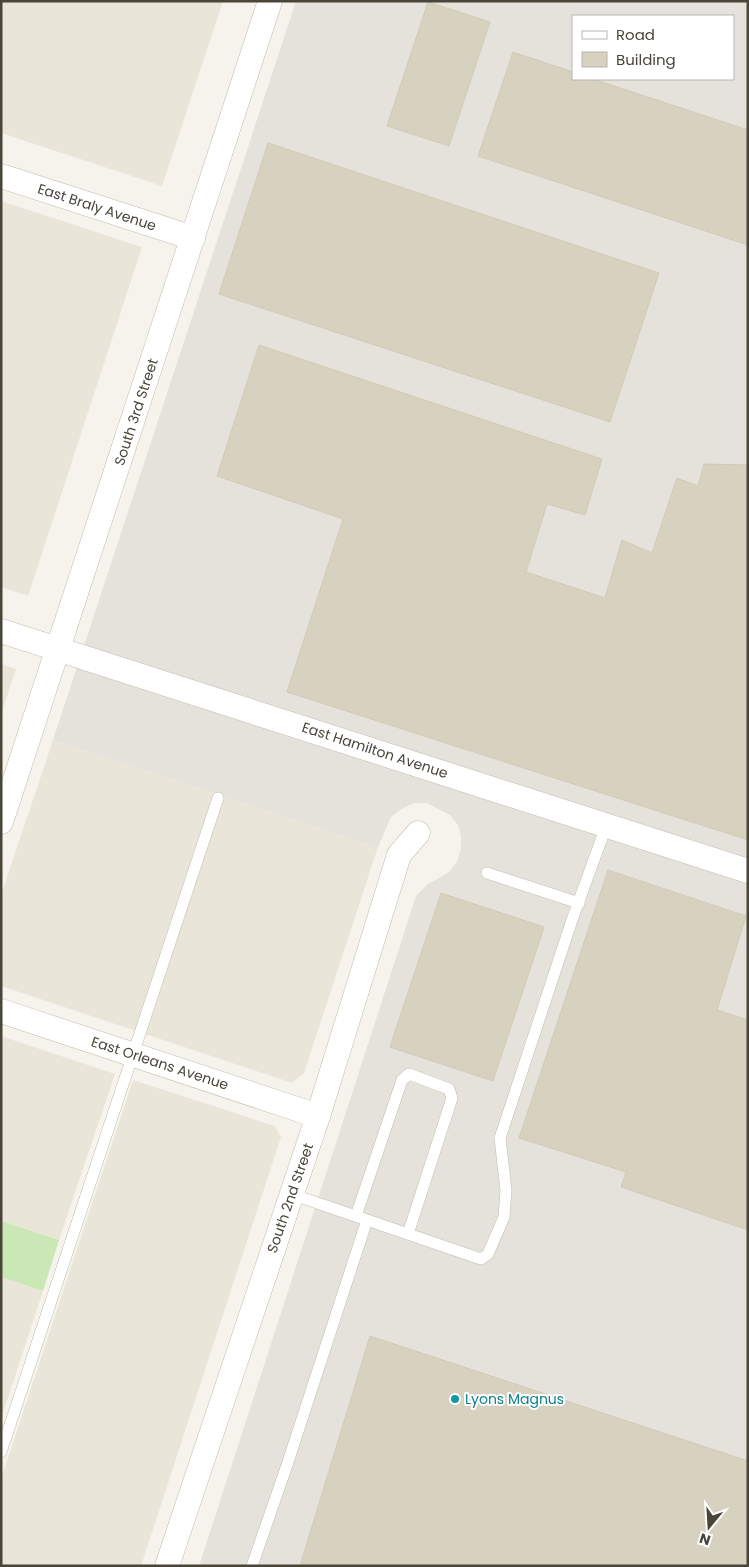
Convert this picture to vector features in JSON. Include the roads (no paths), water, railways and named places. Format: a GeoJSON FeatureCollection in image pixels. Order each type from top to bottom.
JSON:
{"type":"FeatureCollection","features":[{"type":"Feature","properties":{"kind":"street","name":"South 3rd Street"},"geometry":{"type":"LineString","coordinates":[[1,822],[270,1]]}},
{"type":"Feature","properties":{"kind":"street","name":"East Braly Avenue"},"geometry":{"type":"LineString","coordinates":[[1,176],[193,238]]}},
{"type":"Feature","properties":{"kind":"street","name":"East Hamilton Avenue"},"geometry":{"type":"LineString","coordinates":[[1,631],[607,824],[748,871]]}},
{"type":"Feature","properties":{"kind":"street","name":"South 2nd Street"},"geometry":{"type":"LineString","coordinates":[[167,1566],[318,1116],[400,856],[418,833]]}},
{"type":"Feature","properties":{"kind":"street","name":"East Orleans Avenue"},"geometry":{"type":"LineString","coordinates":[[1,1011],[318,1116]]}},
{"type":"Feature","properties":{"kind":"lane"},"geometry":{"type":"LineString","coordinates":[[1,1452],[218,798]]}},
{"type":"Feature","properties":{"kind":"lane"},"geometry":{"type":"LineString","coordinates":[[291,1194],[481,1259],[488,1254],[504,1217],[506,1190],[500,1138],[607,824]]}},
{"type":"Feature","properties":{"kind":"lane"},"geometry":{"type":"LineString","coordinates":[[487,873],[579,902]]}},
{"type":"Feature","properties":{"kind":"lane"},"geometry":{"type":"LineString","coordinates":[[356,1216],[402,1080],[409,1074],[449,1089],[452,1098],[408,1234]]}},
{"type":"Feature","properties":{"kind":"lane"},"geometry":{"type":"LineString","coordinates":[[252,1566],[288,1465],[367,1220]]}},
{"type":"Feature","properties":{"kind":"place","name":"Lyons Magnus"},"geometry":{"type":"Point","coordinates":[455,1399]}}]}
